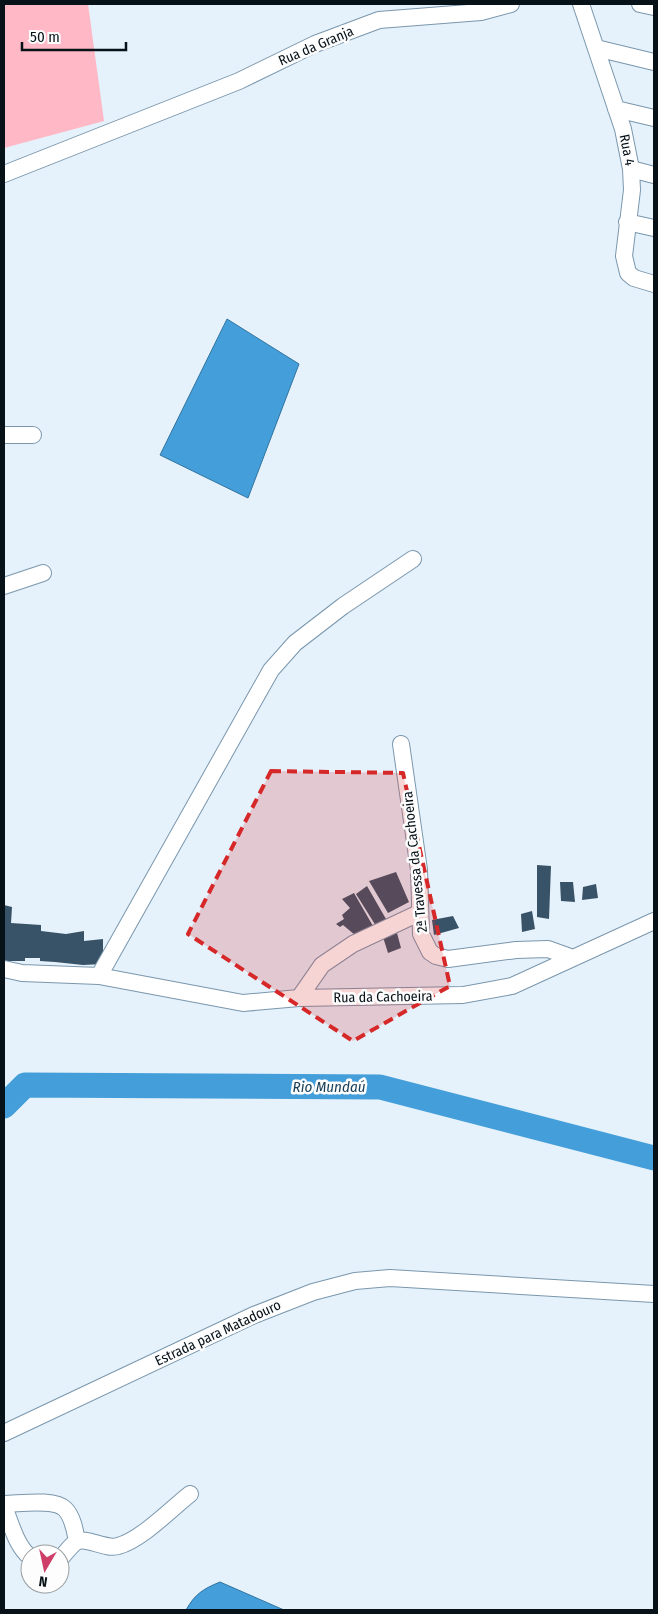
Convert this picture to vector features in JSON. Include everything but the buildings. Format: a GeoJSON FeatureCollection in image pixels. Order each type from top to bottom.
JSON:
{"type":"FeatureCollection","features":[{"type":"Feature","properties":{"kind":"street"},"geometry":{"type":"LineString","coordinates":[[431,15],[462,4]]}},
{"type":"Feature","properties":{"kind":"street","name":"Rua da Granja"},"geometry":{"type":"LineString","coordinates":[[4,174],[239,81],[315,44],[379,20],[480,12],[511,4]]}},
{"type":"Feature","properties":{"kind":"street","name":"Rua 4"},"geometry":{"type":"LineString","coordinates":[[581,4],[623,129],[631,169],[632,190],[624,256],[628,273],[634,278],[654,284]]}},
{"type":"Feature","properties":{"kind":"street"},"geometry":{"type":"LineString","coordinates":[[640,4],[654,7]]}},
{"type":"Feature","properties":{"kind":"street"},"geometry":{"type":"LineString","coordinates":[[596,48],[654,62]]}},
{"type":"Feature","properties":{"kind":"street"},"geometry":{"type":"LineString","coordinates":[[616,109],[654,118]]}},
{"type":"Feature","properties":{"kind":"street"},"geometry":{"type":"LineString","coordinates":[[631,169],[654,174]]}},
{"type":"Feature","properties":{"kind":"street"},"geometry":{"type":"LineString","coordinates":[[627,222],[654,228]]}},
{"type":"Feature","properties":{"kind":"street"},"geometry":{"type":"LineString","coordinates":[[4,436],[33,435]]}},
{"type":"Feature","properties":{"kind":"street"},"geometry":{"type":"LineString","coordinates":[[99,976],[271,670],[295,643],[336,611],[413,559]]}},
{"type":"Feature","properties":{"kind":"street"},"geometry":{"type":"LineString","coordinates":[[4,586],[42,573]]}},
{"type":"Feature","properties":{"kind":"street","name":"2ª Travessa da Cachoeira"},"geometry":{"type":"LineString","coordinates":[[401,744],[419,870],[421,934],[430,952],[436,956],[448,959],[516,950],[548,949],[573,958]]}},
{"type":"Feature","properties":{"kind":"street"},"geometry":{"type":"LineString","coordinates":[[299,998],[322,965],[354,944],[420,913]]}},
{"type":"Feature","properties":{"kind":"street","name":"Rua da Cachoeira"},"geometry":{"type":"LineString","coordinates":[[4,969],[22,973],[99,976],[243,1003],[299,998],[463,995],[512,986],[654,921]]}},
{"type":"Feature","properties":{"kind":"street","name":"Estrada para Matadouro"},"geometry":{"type":"LineString","coordinates":[[4,1433],[254,1315],[313,1292],[354,1281],[390,1278],[444,1280],[654,1294]]}},
{"type":"Feature","properties":{"kind":"street"},"geometry":{"type":"LineString","coordinates":[[70,1549],[77,1542],[86,1541],[104,1547],[117,1546],[139,1536],[190,1494]]}},
{"type":"Feature","properties":{"kind":"street"},"geometry":{"type":"LineString","coordinates":[[20,1544],[4,1505],[48,1503],[61,1506],[67,1510],[71,1518],[77,1542]]}},
{"type":"Feature","properties":{"kind":"highlighted area"},"geometry":{"type":"Polygon","coordinates":[[[271,771],[403,773],[450,986],[353,1041],[188,934],[271,771]]]}},
{"type":"Feature","properties":{"kind":"shaded area"},"geometry":{"type":"Polygon","coordinates":[[[4,4],[88,4],[104,121],[4,148],[4,4]]]}},
{"type":"Feature","properties":{"kind":"water"},"geometry":{"type":"Polygon","coordinates":[[[227,319],[299,364],[248,498],[160,455],[227,319]]]}},
{"type":"Feature","properties":{"kind":"water"},"geometry":{"type":"Polygon","coordinates":[[[220,1582],[284,1610],[186,1610],[200,1593],[220,1582]]]}},
{"type":"Feature","properties":{"kind":"waterway","name":"Rio Mundaú"},"geometry":{"type":"LineString","coordinates":[[4,1106],[25,1085],[380,1087],[654,1158]]}}]}
